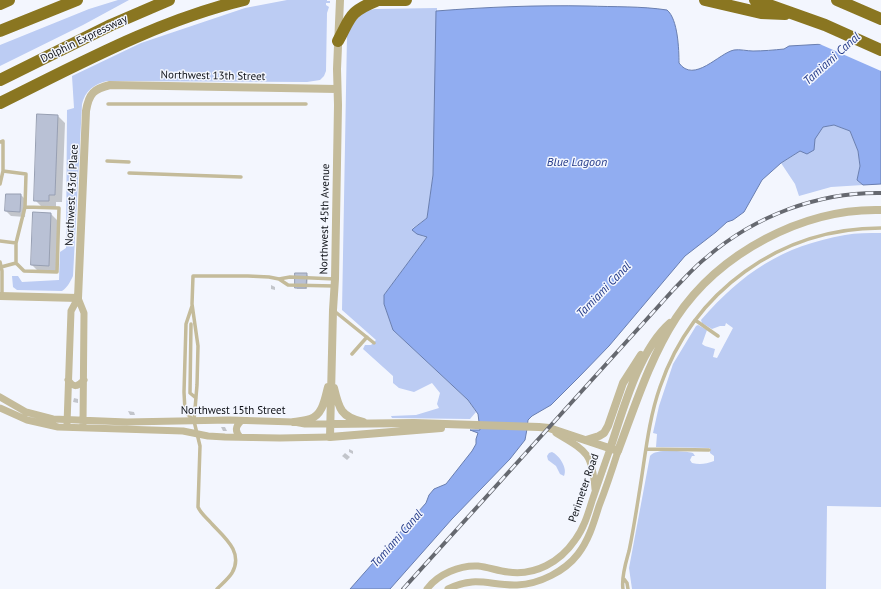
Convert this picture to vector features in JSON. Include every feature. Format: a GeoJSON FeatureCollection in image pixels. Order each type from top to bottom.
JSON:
{"type":"FeatureCollection","features":[{"type":"Feature","properties":{"kind":"highway"},"geometry":{"type":"LineString","coordinates":[[0,4],[9,0]]}},
{"type":"Feature","properties":{"kind":"highway"},"geometry":{"type":"LineString","coordinates":[[0,31],[77,0]]}},
{"type":"Feature","properties":{"kind":"highway","name":"Dolphin Expressway"},"geometry":{"type":"LineString","coordinates":[[0,80],[117,22],[169,0]]}},
{"type":"Feature","properties":{"kind":"highway"},"geometry":{"type":"LineString","coordinates":[[0,103],[142,34],[182,18],[244,0]]}},
{"type":"Feature","properties":{"kind":"highway"},"geometry":{"type":"LineString","coordinates":[[338,41],[354,13],[364,6],[374,0],[406,0]]}},
{"type":"Feature","properties":{"kind":"highway"},"geometry":{"type":"LineString","coordinates":[[705,0],[761,13],[798,15]]}},
{"type":"Feature","properties":{"kind":"highway"},"geometry":{"type":"LineString","coordinates":[[755,0],[825,25],[881,50]]}},
{"type":"Feature","properties":{"kind":"highway"},"geometry":{"type":"LineString","coordinates":[[842,2],[881,19]]}},
{"type":"Feature","properties":{"kind":"street","name":"Northwest 45th Avenue"},"geometry":{"type":"LineString","coordinates":[[330,437],[335,282],[337,89],[340,0]]}},
{"type":"Feature","properties":{"kind":"street","name":"Northwest 13th Street"},"geometry":{"type":"LineString","coordinates":[[91,94],[99,88],[110,85],[337,89]]}},
{"type":"Feature","properties":{"kind":"street","name":"Northwest 43rd Place"},"geometry":{"type":"LineString","coordinates":[[83,424],[84,313],[78,298],[86,111],[87,103],[91,94]]}},
{"type":"Feature","properties":{"kind":"street","name":"Perimeter Road"},"geometry":{"type":"LineString","coordinates":[[448,589],[464,582],[518,585],[531,583],[550,576],[578,554],[587,540],[618,451],[649,370],[677,317],[702,286],[713,276],[746,250],[793,226],[815,219],[853,212],[881,210]]}},
{"type":"Feature","properties":{"kind":"street"},"geometry":{"type":"LineString","coordinates":[[1,296],[78,298]]}},
{"type":"Feature","properties":{"kind":"street","name":"Northwest 43rd Place"},"geometry":{"type":"LineString","coordinates":[[67,424],[71,311],[78,298]]}},
{"type":"Feature","properties":{"kind":"street","name":"Perimeter Road"},"geometry":{"type":"LineString","coordinates":[[427,589],[442,575],[462,567],[480,566],[519,573],[548,565],[565,553],[576,539],[585,523],[638,371],[659,335],[666,326],[677,317]]}},
{"type":"Feature","properties":{"kind":"street"},"geometry":{"type":"LineString","coordinates":[[585,440],[594,438],[604,433],[608,426],[623,383],[640,357],[659,335]]}},
{"type":"Feature","properties":{"kind":"street"},"geometry":{"type":"LineString","coordinates":[[294,422],[310,420],[319,413],[324,403],[331,374]]}},
{"type":"Feature","properties":{"kind":"street"},"geometry":{"type":"LineString","coordinates":[[331,374],[339,406],[343,413],[351,418],[373,424]]}},
{"type":"Feature","properties":{"kind":"street"},"geometry":{"type":"LineString","coordinates":[[68,380],[71,385],[76,386],[84,380]]}},
{"type":"Feature","properties":{"kind":"street","name":"Northwest 15th Street"},"geometry":{"type":"LineString","coordinates":[[0,397],[14,406],[37,416],[67,424]]}},
{"type":"Feature","properties":{"kind":"street","name":"Northwest 15th Street"},"geometry":{"type":"LineString","coordinates":[[0,408],[27,420],[56,426],[67,424],[141,422],[241,421],[294,422],[305,424],[414,423],[539,426],[618,451]]}},
{"type":"Feature","properties":{"kind":"street"},"geometry":{"type":"LineString","coordinates":[[240,437],[236,433],[236,429],[237,425],[241,421]]}},
{"type":"Feature","properties":{"kind":"street","name":"Northwest 15th Street"},"geometry":{"type":"LineString","coordinates":[[83,424],[183,431],[208,436],[280,438],[330,437],[471,425]]}},
{"type":"Feature","properties":{"kind":"street"},"geometry":{"type":"LineString","coordinates":[[549,428],[580,447],[585,453],[592,465],[595,493]]}},
{"type":"Feature","properties":{"kind":"lane"},"geometry":{"type":"LineString","coordinates":[[108,104],[306,104]]}},
{"type":"Feature","properties":{"kind":"lane"},"geometry":{"type":"LineString","coordinates":[[0,184],[2,171],[2,142]]}},
{"type":"Feature","properties":{"kind":"lane"},"geometry":{"type":"LineString","coordinates":[[107,161],[129,162]]}},
{"type":"Feature","properties":{"kind":"lane"},"geometry":{"type":"LineString","coordinates":[[2,171],[26,174],[25,207],[16,243],[16,263],[24,271],[57,272],[59,208],[25,207]]}},
{"type":"Feature","properties":{"kind":"lane"},"geometry":{"type":"LineString","coordinates":[[129,173],[240,177]]}},
{"type":"Feature","properties":{"kind":"lane"},"geometry":{"type":"LineString","coordinates":[[623,589],[622,584],[624,579],[624,570],[635,520],[655,406],[663,378],[677,348],[695,320],[719,294],[741,274],[764,259],[780,251],[803,241],[829,234],[852,230],[881,228]]}},
{"type":"Feature","properties":{"kind":"lane"},"geometry":{"type":"LineString","coordinates":[[0,241],[16,243]]}},
{"type":"Feature","properties":{"kind":"lane"},"geometry":{"type":"LineString","coordinates":[[0,262],[1,296]]}},
{"type":"Feature","properties":{"kind":"lane"},"geometry":{"type":"LineString","coordinates":[[1,268],[16,263]]}},
{"type":"Feature","properties":{"kind":"lane"},"geometry":{"type":"LineString","coordinates":[[217,589],[232,573],[236,557],[231,544],[198,507],[200,446],[194,421],[198,346],[192,304],[193,276],[248,276],[279,279],[290,277],[335,282]]}},
{"type":"Feature","properties":{"kind":"lane"},"geometry":{"type":"LineString","coordinates":[[279,279],[288,285],[335,282]]}},
{"type":"Feature","properties":{"kind":"lane"},"geometry":{"type":"LineString","coordinates":[[192,304],[186,324],[184,392],[185,411],[194,421]]}},
{"type":"Feature","properties":{"kind":"lane"},"geometry":{"type":"LineString","coordinates":[[333,310],[374,343]]}},
{"type":"Feature","properties":{"kind":"lane"},"geometry":{"type":"LineString","coordinates":[[695,320],[718,336]]}},
{"type":"Feature","properties":{"kind":"lane"},"geometry":{"type":"LineString","coordinates":[[191,324],[190,393],[196,398]]}},
{"type":"Feature","properties":{"kind":"lane"},"geometry":{"type":"LineString","coordinates":[[352,354],[367,337]]}},
{"type":"Feature","properties":{"kind":"lane"},"geometry":{"type":"LineString","coordinates":[[647,449],[709,450]]}},
{"type":"Feature","properties":{"kind":"lane"},"geometry":{"type":"LineString","coordinates":[[624,579],[627,583],[628,589]]}},
{"type":"Feature","properties":{"kind":"shaded area"},"geometry":{"type":"Polygon","coordinates":[[[118,0],[129,0],[83,25],[0,66],[0,45],[89,9],[118,0]]]}},
{"type":"Feature","properties":{"kind":"shaded area"},"geometry":{"type":"Polygon","coordinates":[[[287,0],[330,1],[330,3],[326,3],[329,7],[327,13],[326,71],[320,80],[307,82],[107,81],[94,86],[85,95],[82,104],[73,276],[62,291],[17,290],[13,287],[12,276],[18,276],[22,282],[59,280],[60,252],[66,248],[67,110],[74,108],[72,76],[141,43],[245,8],[287,0]]]}},
{"type":"Feature","properties":{"kind":"shaded area"},"geometry":{"type":"Polygon","coordinates":[[[437,8],[433,175],[427,218],[413,228],[422,236],[427,237],[384,295],[384,304],[393,330],[468,400],[476,412],[470,419],[392,418],[391,416],[416,415],[439,408],[437,404],[440,393],[432,383],[414,392],[399,388],[393,383],[393,376],[363,349],[365,345],[371,345],[376,340],[342,310],[347,35],[358,18],[370,10],[437,8]]]}},
{"type":"Feature","properties":{"kind":"shaded area"},"geometry":{"type":"Polygon","coordinates":[[[834,125],[850,131],[858,151],[860,166],[857,180],[863,185],[831,187],[799,196],[795,184],[781,163],[804,147],[823,127],[834,125]]]}},
{"type":"Feature","properties":{"kind":"shaded area"},"geometry":{"type":"Polygon","coordinates":[[[858,233],[881,233],[881,507],[827,506],[826,589],[632,589],[629,568],[650,456],[653,453],[663,451],[677,451],[693,453],[695,456],[692,456],[690,460],[692,463],[703,464],[714,461],[714,456],[710,453],[710,448],[656,447],[657,434],[653,433],[659,406],[673,364],[696,326],[698,325],[707,330],[702,344],[715,349],[713,357],[717,358],[733,328],[726,323],[725,326],[712,329],[702,323],[701,320],[716,303],[748,275],[783,254],[802,246],[845,235],[858,233]]]}},
{"type":"Feature","properties":{"kind":"shaded area"},"geometry":{"type":"Polygon","coordinates":[[[552,452],[564,466],[564,476],[560,474],[556,466],[548,460],[547,456],[552,452]]]}},
{"type":"Feature","properties":{"kind":"water","name":"Blue Lagoon"},"geometry":{"type":"Polygon","coordinates":[[[881,0],[881,184],[863,185],[857,180],[860,166],[858,151],[850,131],[834,125],[823,127],[815,139],[814,150],[807,154],[800,151],[781,163],[762,180],[744,212],[733,220],[727,222],[685,256],[609,346],[551,405],[528,420],[525,440],[510,459],[452,519],[390,589],[350,589],[426,503],[429,495],[434,489],[446,484],[476,444],[478,433],[470,430],[480,430],[478,414],[468,400],[393,330],[384,304],[384,295],[427,237],[417,234],[412,230],[427,218],[433,175],[436,11],[493,7],[550,6],[627,7],[667,10],[671,14],[676,27],[679,63],[685,69],[692,70],[706,66],[728,52],[734,50],[753,51],[784,49],[789,46],[824,44],[881,0]]]}},
{"type":"Feature","properties":{"kind":"pier"},"geometry":{"type":"Polygon","coordinates":[[[866,0],[881,0],[881,71],[815,42],[823,42],[866,0]]]}},
{"type":"Feature","properties":{"kind":"building"},"geometry":{"type":"Polygon","coordinates":[[[37,114],[58,115],[55,195],[49,195],[49,201],[34,201],[37,114]]]}},
{"type":"Feature","properties":{"kind":"building"},"geometry":{"type":"Polygon","coordinates":[[[6,194],[21,194],[20,212],[5,211],[6,194]]]}},
{"type":"Feature","properties":{"kind":"building"},"geometry":{"type":"Polygon","coordinates":[[[33,212],[51,213],[49,266],[31,265],[33,212]]]}},
{"type":"Feature","properties":{"kind":"building"},"geometry":{"type":"Polygon","coordinates":[[[295,273],[307,273],[306,288],[295,288],[295,273]]]}},
{"type":"Feature","properties":{"kind":"railway"},"geometry":{"type":"LineString","coordinates":[[403,589],[694,268],[726,242],[767,218],[788,209],[834,197],[881,193]]}},
{"type":"Feature","properties":{"kind":"water label","name":"Tamiami Canal"},"geometry":{"type":"Point","coordinates":[832,59]}},
{"type":"Feature","properties":{"kind":"water label","name":"Tamiami Canal"},"geometry":{"type":"Point","coordinates":[604,290]}},
{"type":"Feature","properties":{"kind":"water label","name":"Tamiami Canal"},"geometry":{"type":"Point","coordinates":[397,539]}}]}
